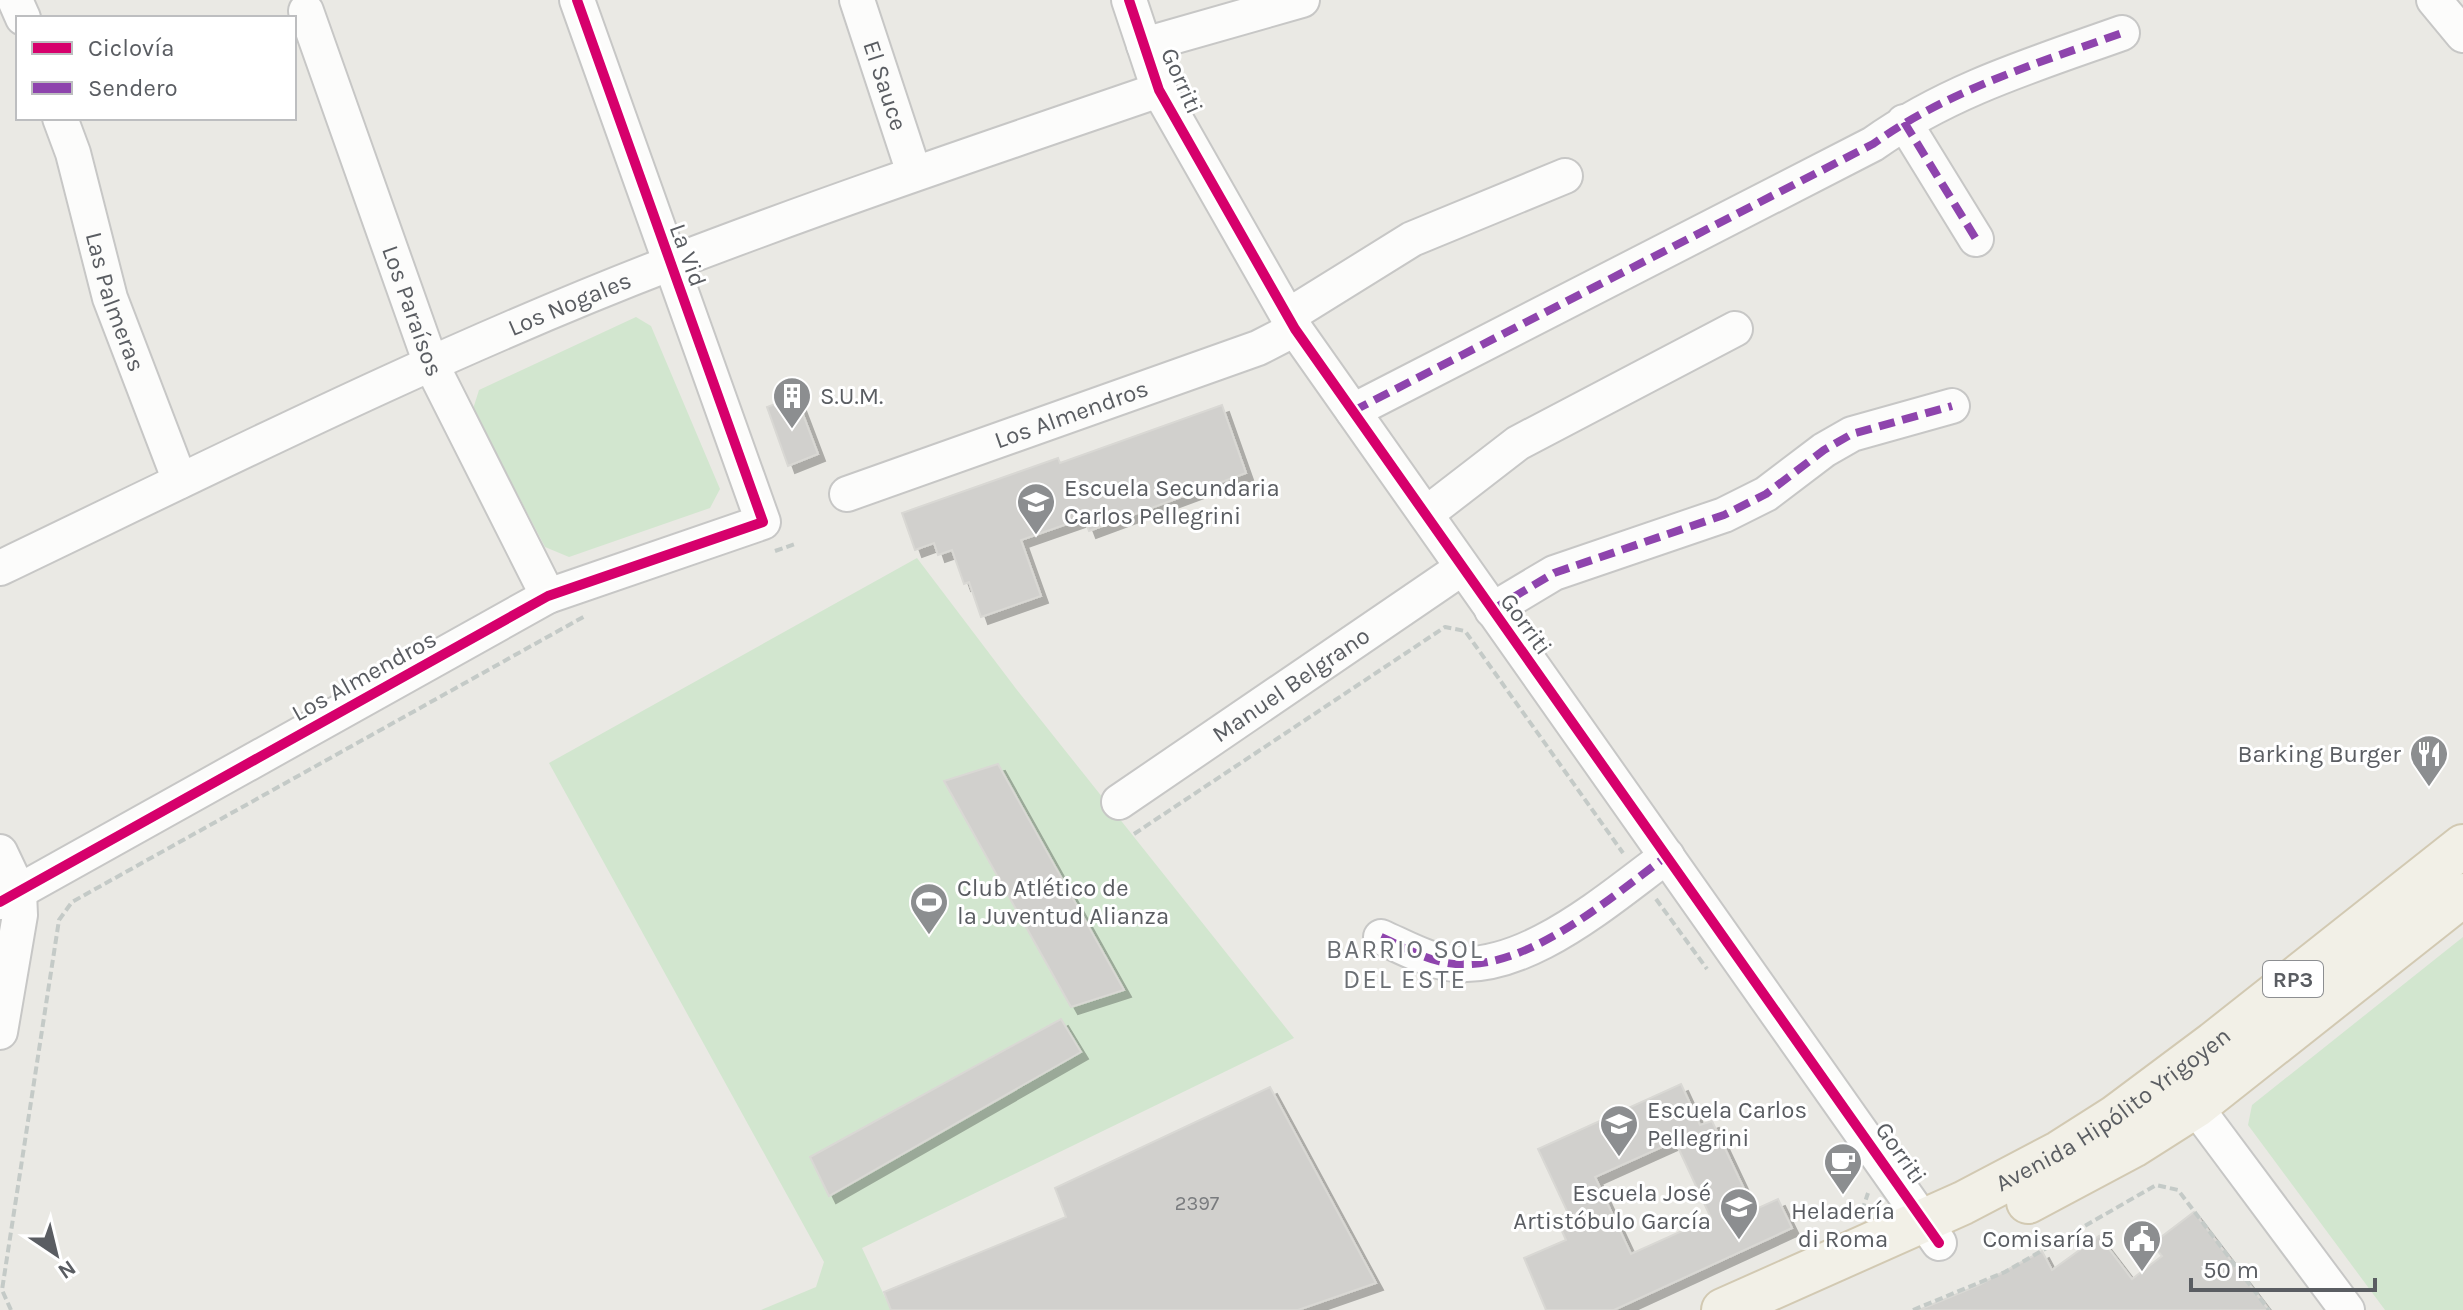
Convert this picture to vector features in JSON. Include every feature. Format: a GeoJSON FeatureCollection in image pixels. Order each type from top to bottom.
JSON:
{"type":"FeatureCollection","features":[{"type":"Feature","properties":{"kind":"main road","name":"Avenida Hipólito Yrigoyen"},"geometry":{"type":"LineString","coordinates":[[1723,1310],[1931,1231],[1978,1228],[2119,1153],[2183,1090],[2463,846]]}},
{"type":"Feature","properties":{"kind":"main road","name":"Avenida Hipólito Yrigoyen"},"geometry":{"type":"LineString","coordinates":[[2183,1090],[2463,895]]}},
{"type":"Feature","properties":{"kind":"main road","name":"Avenida Hipólito Yrigoyen"},"geometry":{"type":"LineString","coordinates":[[1790,1310],[1931,1231]]}},
{"type":"Feature","properties":{"kind":"street","name":"La Vid"},"geometry":{"type":"LineString","coordinates":[[577,0],[765,538]]}},
{"type":"Feature","properties":{"kind":"street","name":"El Sauce"},"geometry":{"type":"LineString","coordinates":[[857,0],[914,173]]}},
{"type":"Feature","properties":{"kind":"street","name":"Gorriti"},"geometry":{"type":"LineString","coordinates":[[1129,0],[1159,90],[1292,323],[1931,1231]]}},
{"type":"Feature","properties":{"kind":"street"},"geometry":{"type":"LineString","coordinates":[[1144,45],[1302,0]]}},
{"type":"Feature","properties":{"kind":"street"},"geometry":{"type":"LineString","coordinates":[[2434,0],[2463,35]]}},
{"type":"Feature","properties":{"kind":"street","name":"Los Paraísos"},"geometry":{"type":"LineString","coordinates":[[306,11],[431,364],[548,596]]}},
{"type":"Feature","properties":{"kind":"street"},"geometry":{"type":"LineString","coordinates":[[1353,411],[1873,144],[1904,122],[1981,83],[2122,33]]}},
{"type":"Feature","properties":{"kind":"street","name":"Los Nogales"},"geometry":{"type":"LineString","coordinates":[[0,568],[431,364],[669,263],[914,173],[1159,90]]}},
{"type":"Feature","properties":{"kind":"street","name":"Las Palmeras"},"geometry":{"type":"LineString","coordinates":[[61,120],[73,153],[110,298],[180,481]]}},
{"type":"Feature","properties":{"kind":"street"},"geometry":{"type":"LineString","coordinates":[[1904,122],[1976,239]]}},
{"type":"Feature","properties":{"kind":"street","name":"Los Almendros"},"geometry":{"type":"LineString","coordinates":[[847,494],[1258,348],[1412,239],[1565,176]]}},
{"type":"Feature","properties":{"kind":"street"},"geometry":{"type":"LineString","coordinates":[[1426,514],[1518,443],[1735,329]]}},
{"type":"Feature","properties":{"kind":"street"},"geometry":{"type":"LineString","coordinates":[[1492,610],[1554,573],[1738,508],[1766,494],[1824,450],[1852,434],[1952,406]]}},
{"type":"Feature","properties":{"kind":"street","name":"Los Almendros"},"geometry":{"type":"LineString","coordinates":[[9,897],[548,596],[765,538]]}},
{"type":"Feature","properties":{"kind":"street","name":"Manuel Belgrano"},"geometry":{"type":"LineString","coordinates":[[1119,802],[1462,568]]}},
{"type":"Feature","properties":{"kind":"street"},"geometry":{"type":"LineString","coordinates":[[0,852],[9,897],[20,915],[0,1032]]}},
{"type":"Feature","properties":{"kind":"street"},"geometry":{"type":"LineString","coordinates":[[1381,937],[1439,962],[1482,965],[1547,941],[1667,856]]}},
{"type":"Feature","properties":{"kind":"street"},"geometry":{"type":"LineString","coordinates":[[2183,1090],[2347,1310]]}},
{"type":"Feature","properties":{"kind":"path"},"geometry":{"type":"LineString","coordinates":[[765,538],[795,544]]}},
{"type":"Feature","properties":{"kind":"path"},"geometry":{"type":"LineString","coordinates":[[11,1310],[2,1290],[37,1044],[59,920],[72,902],[590,613]]}},
{"type":"Feature","properties":{"kind":"path"},"geometry":{"type":"LineString","coordinates":[[1134,834],[1445,627],[1465,631],[1713,977]]}},
{"type":"Feature","properties":{"kind":"path"},"geometry":{"type":"LineString","coordinates":[[1913,1310],[2005,1272],[2156,1185],[2178,1190],[2269,1310]]}},
{"type":"Feature","properties":{"kind":"path"},"geometry":{"type":"LineString","coordinates":[[1861,1213],[1869,1190]]}},
{"type":"Feature","properties":{"kind":"green space"},"geometry":{"type":"Polygon","coordinates":[[[636,317],[651,326],[720,489],[710,508],[569,557],[545,547],[473,409],[479,390],[636,317]]]}},
{"type":"Feature","properties":{"kind":"green space","name":"Club Atlético de la Juventud Alianza"},"geometry":{"type":"Polygon","coordinates":[[[917,558],[1017,690],[1294,1038],[862,1248],[891,1310],[761,1310],[816,1287],[824,1262],[549,763],[917,558]]]}},
{"type":"Feature","properties":{"kind":"green space"},"geometry":{"type":"Polygon","coordinates":[[[2463,937],[2463,1310],[2385,1310],[2248,1125],[2252,1105],[2463,937]]]}},
{"type":"Feature","properties":{"kind":"building","name":"S.U.M."},"geometry":{"type":"Polygon","coordinates":[[[796,396],[818,454],[788,466],[767,407],[796,396]]]}},
{"type":"Feature","properties":{"kind":"building"},"geometry":{"type":"Polygon","coordinates":[[[1222,405],[1246,473],[1089,531],[1084,518],[1021,540],[1041,596],[981,617],[969,582],[964,584],[952,550],[938,555],[934,543],[915,550],[902,513],[1058,458],[1060,463],[1222,405]]]}},
{"type":"Feature","properties":{"kind":"building"},"geometry":{"type":"Polygon","coordinates":[[[998,764],[1124,990],[1071,1007],[944,781],[998,764]]]}},
{"type":"Feature","properties":{"kind":"building"},"geometry":{"type":"Polygon","coordinates":[[[1061,1019],[1081,1052],[829,1196],[810,1157],[1061,1019]]]}},
{"type":"Feature","properties":{"kind":"building"},"geometry":{"type":"Polygon","coordinates":[[[1681,1084],[1700,1125],[1712,1121],[1754,1210],[1778,1199],[1792,1228],[1614,1310],[1546,1310],[1524,1258],[1566,1240],[1556,1218],[1568,1213],[1538,1149],[1681,1084]],[[1675,1141],[1595,1177],[1631,1254],[1711,1218],[1675,1141]]]}},
{"type":"Feature","properties":{"kind":"building"},"geometry":{"type":"Polygon","coordinates":[[[1270,1087],[1376,1283],[1298,1310],[891,1310],[884,1292],[1066,1217],[1055,1188],[1270,1087]]]}},
{"type":"Feature","properties":{"kind":"building"},"geometry":{"type":"Polygon","coordinates":[[[2194,1212],[2269,1310],[1919,1310],[1979,1285],[2042,1251],[2052,1270],[2099,1236],[2132,1279],[2162,1256],[2152,1244],[2194,1212]]]}},
{"type":"Feature","properties":{"kind":"marked path"},"geometry":{"type":"LineString","coordinates":[[1353,411],[1873,144],[1962,93],[2122,33]]}},
{"type":"Feature","properties":{"kind":"marked path"},"geometry":{"type":"LineString","coordinates":[[1904,122],[1976,239]]}},
{"type":"Feature","properties":{"kind":"marked path"},"geometry":{"type":"LineString","coordinates":[[1492,610],[1554,573],[1724,515],[1766,494],[1824,450],[1852,434],[1952,406]]}},
{"type":"Feature","properties":{"kind":"marked path"},"geometry":{"type":"LineString","coordinates":[[1381,937],[1438,961],[1468,964],[1498,960],[1560,932],[1667,856]]}},
{"type":"Feature","properties":{"kind":"cycle path"},"geometry":{"type":"LineString","coordinates":[[0,902],[548,596],[763,522],[577,0]]}},
{"type":"Feature","properties":{"kind":"cycle path"},"geometry":{"type":"LineString","coordinates":[[1129,0],[1159,90],[1295,329],[1939,1243]]}},
{"type":"Feature","properties":{"kind":"place","name":"S.U.M."},"geometry":{"type":"Point","coordinates":[792,430]}},
{"type":"Feature","properties":{"kind":"place","name":"Escuela Secundaria Carlos Pellegrini"},"geometry":{"type":"Point","coordinates":[1036,536]}},
{"type":"Feature","properties":{"kind":"place","name":"Barking Burger"},"geometry":{"type":"Point","coordinates":[2429,788]}},
{"type":"Feature","properties":{"kind":"place","name":"Club Atlético de la Juventud Alianza"},"geometry":{"type":"Point","coordinates":[929,936]}},
{"type":"Feature","properties":{"kind":"place","name":"Escuela Carlos Pellegrini"},"geometry":{"type":"Point","coordinates":[1619,1158]}},
{"type":"Feature","properties":{"kind":"place","name":"Heladería di Roma"},"geometry":{"type":"Point","coordinates":[1843,1196]}},
{"type":"Feature","properties":{"kind":"place","name":"Escuela José Artistóbulo García"},"geometry":{"type":"Point","coordinates":[1739,1241]}},
{"type":"Feature","properties":{"kind":"place","name":"Comisaría 5"},"geometry":{"type":"Point","coordinates":[2142,1273]}},
{"type":"Feature","properties":{"kind":"district","name":"BARRIO SOL DEL ESTE"},"geometry":{"type":"Point","coordinates":[1405,964]}}]}
